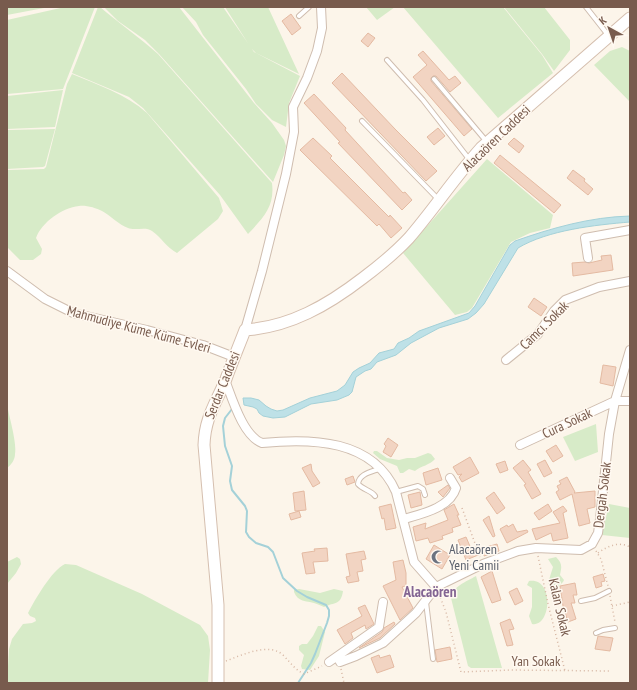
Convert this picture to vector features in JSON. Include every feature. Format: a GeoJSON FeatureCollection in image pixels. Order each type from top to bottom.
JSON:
{"type":"FeatureCollection","features":[{"type":"Feature","properties":{"kind":"street"},"geometry":{"type":"LineString","coordinates":[[245,330],[262,271],[286,174],[294,132],[293,107],[307,78],[317,51],[322,28],[321,7]]}},
{"type":"Feature","properties":{"kind":"street","name":"Alacaören Caddesi"},"geometry":{"type":"LineString","coordinates":[[245,330],[265,327],[296,319],[314,311],[344,293],[375,269],[408,240],[470,160],[487,142],[630,18]]}},
{"type":"Feature","properties":{"kind":"street"},"geometry":{"type":"LineString","coordinates":[[588,258],[585,238],[630,230]]}},
{"type":"Feature","properties":{"kind":"street","name":"Mahmudiye Küme Küme Evleri"},"geometry":{"type":"LineString","coordinates":[[7,271],[45,299],[73,313],[203,345],[234,357]]}},
{"type":"Feature","properties":{"kind":"street","name":"Camcı. Sokak"},"geometry":{"type":"LineString","coordinates":[[506,360],[538,334],[554,311],[565,300],[599,287],[630,281]]}},
{"type":"Feature","properties":{"kind":"street","name":"Serdar Caddesi"},"geometry":{"type":"LineString","coordinates":[[218,683],[218,606],[204,431],[213,405],[225,380],[245,330]]}},
{"type":"Feature","properties":{"kind":"street","name":"Dergah Sokak"},"geometry":{"type":"LineString","coordinates":[[436,587],[483,564],[518,551],[536,548],[581,550],[592,544],[598,533],[609,434],[615,401],[630,350]]}},
{"type":"Feature","properties":{"kind":"street"},"geometry":{"type":"LineString","coordinates":[[225,380],[238,412],[248,431],[256,441],[262,443],[311,441],[326,442],[342,446],[359,454],[370,460],[380,469],[393,485],[396,492],[414,562],[436,587],[426,602],[416,613],[384,643],[340,662]]}},
{"type":"Feature","properties":{"kind":"street"},"geometry":{"type":"LineString","coordinates":[[615,401],[630,402]]}},
{"type":"Feature","properties":{"kind":"street","name":"Cura Sokak"},"geometry":{"type":"LineString","coordinates":[[520,445],[615,401]]}},
{"type":"Feature","properties":{"kind":"street"},"geometry":{"type":"LineString","coordinates":[[404,519],[431,510],[444,503],[454,494],[456,488],[450,478]]}},
{"type":"Feature","properties":{"kind":"street"},"geometry":{"type":"LineString","coordinates":[[329,662],[379,627],[383,602]]}},
{"type":"Feature","properties":{"kind":"lane"},"geometry":{"type":"LineString","coordinates":[[299,16],[309,7]]}},
{"type":"Feature","properties":{"kind":"lane"},"geometry":{"type":"LineString","coordinates":[[586,7],[609,36]]}},
{"type":"Feature","properties":{"kind":"lane"},"geometry":{"type":"LineString","coordinates":[[387,60],[423,100],[470,160]]}},
{"type":"Feature","properties":{"kind":"lane"},"geometry":{"type":"LineString","coordinates":[[434,80],[487,142]]}},
{"type":"Feature","properties":{"kind":"lane"},"geometry":{"type":"LineString","coordinates":[[362,121],[439,200]]}},
{"type":"Feature","properties":{"kind":"lane"},"geometry":{"type":"LineString","coordinates":[[375,496],[373,493],[361,487],[358,484],[358,481],[362,476],[380,469]]}},
{"type":"Feature","properties":{"kind":"lane"},"geometry":{"type":"LineString","coordinates":[[396,492],[418,486],[423,489],[425,495]]}},
{"type":"Feature","properties":{"kind":"lane"},"geometry":{"type":"LineString","coordinates":[[581,600],[595,598],[609,591]]}},
{"type":"Feature","properties":{"kind":"lane"},"geometry":{"type":"LineString","coordinates":[[426,602],[433,659]]}},
{"type":"Feature","properties":{"kind":"lane"},"geometry":{"type":"LineString","coordinates":[[596,633],[615,628]]}},
{"type":"Feature","properties":{"kind":"path"},"geometry":{"type":"LineString","coordinates":[[462,508],[483,564]]}},
{"type":"Feature","properties":{"kind":"path"},"geometry":{"type":"LineString","coordinates":[[592,544],[601,559],[609,591],[615,628]]}},
{"type":"Feature","properties":{"kind":"path"},"geometry":{"type":"LineString","coordinates":[[598,553],[615,545],[623,544],[630,547]]}},
{"type":"Feature","properties":{"kind":"path","name":"Kalan Sokak"},"geometry":{"type":"LineString","coordinates":[[536,548],[565,671]]}},
{"type":"Feature","properties":{"kind":"path","name":"Yan Sokak"},"geometry":{"type":"LineString","coordinates":[[436,587],[446,612],[461,672],[610,671]]}},
{"type":"Feature","properties":{"kind":"path"},"geometry":{"type":"LineString","coordinates":[[612,606],[630,601]]}},
{"type":"Feature","properties":{"kind":"path"},"geometry":{"type":"LineString","coordinates":[[218,665],[250,653],[269,649],[276,650],[283,655],[296,670],[304,674],[329,662]]}},
{"type":"Feature","properties":{"kind":"path"},"geometry":{"type":"LineString","coordinates":[[340,662],[344,683]]}},
{"type":"Feature","properties":{"kind":"green space"},"geometry":{"type":"Polygon","coordinates":[[[7,7],[44,7],[44,8],[7,15],[7,7]]]}},
{"type":"Feature","properties":{"kind":"green space"},"geometry":{"type":"Polygon","coordinates":[[[65,7],[95,7],[63,89],[7,94],[7,20],[65,7]]]}},
{"type":"Feature","properties":{"kind":"green space"},"geometry":{"type":"Polygon","coordinates":[[[98,7],[100,7],[158,54],[272,183],[272,199],[267,212],[248,234],[220,195],[143,108],[129,97],[72,73],[98,7]]]}},
{"type":"Feature","properties":{"kind":"green space"},"geometry":{"type":"Polygon","coordinates":[[[104,7],[179,7],[284,140],[286,146],[284,155],[273,182],[159,54],[145,40],[118,21],[104,7]]]}},
{"type":"Feature","properties":{"kind":"green space"},"geometry":{"type":"Polygon","coordinates":[[[182,7],[223,7],[254,52],[300,76],[289,103],[286,127],[272,120],[256,104],[246,89],[203,35],[196,22],[182,7]]]}},
{"type":"Feature","properties":{"kind":"green space"},"geometry":{"type":"Polygon","coordinates":[[[225,7],[268,7],[299,74],[256,53],[251,48],[225,7]]]}},
{"type":"Feature","properties":{"kind":"green space"},"geometry":{"type":"Polygon","coordinates":[[[366,7],[395,7],[377,20],[366,7]]]}},
{"type":"Feature","properties":{"kind":"green space"},"geometry":{"type":"Polygon","coordinates":[[[403,7],[503,7],[542,55],[553,73],[498,118],[403,7]]]}},
{"type":"Feature","properties":{"kind":"green space"},"geometry":{"type":"Polygon","coordinates":[[[504,7],[544,7],[570,40],[570,50],[554,71],[542,54],[504,7]]]}},
{"type":"Feature","properties":{"kind":"green space"},"geometry":{"type":"Polygon","coordinates":[[[622,47],[630,51],[630,102],[594,65],[610,51],[622,47]]]}},
{"type":"Feature","properties":{"kind":"green space"},"geometry":{"type":"Polygon","coordinates":[[[72,74],[121,95],[139,106],[147,113],[219,198],[223,211],[218,219],[177,253],[150,230],[128,228],[121,225],[102,211],[91,207],[82,206],[73,207],[66,210],[48,221],[36,238],[42,249],[41,254],[33,260],[20,260],[7,247],[7,170],[44,169],[46,167],[67,84],[72,74]]]}},
{"type":"Feature","properties":{"kind":"green space"},"geometry":{"type":"Polygon","coordinates":[[[63,90],[55,127],[7,129],[7,96],[63,90]]]}},
{"type":"Feature","properties":{"kind":"green space"},"geometry":{"type":"Polygon","coordinates":[[[55,129],[45,166],[7,169],[7,130],[55,129]]]}},
{"type":"Feature","properties":{"kind":"green space"},"geometry":{"type":"Polygon","coordinates":[[[487,159],[553,215],[550,228],[530,233],[511,242],[472,308],[467,312],[455,315],[403,253],[487,159]]]}},
{"type":"Feature","properties":{"kind":"green space"},"geometry":{"type":"Polygon","coordinates":[[[7,404],[14,436],[15,456],[14,460],[7,468],[7,404]]]}},
{"type":"Feature","properties":{"kind":"green space"},"geometry":{"type":"Polygon","coordinates":[[[596,424],[598,452],[575,461],[563,437],[596,424]]]}},
{"type":"Feature","properties":{"kind":"green space"},"geometry":{"type":"Polygon","coordinates":[[[374,451],[377,451],[387,458],[399,460],[415,458],[428,453],[435,459],[431,463],[415,471],[409,469],[403,473],[400,473],[397,466],[380,459],[373,453],[374,451]]]}},
{"type":"Feature","properties":{"kind":"green space"},"geometry":{"type":"Polygon","coordinates":[[[609,504],[630,508],[630,538],[602,535],[609,504]]]}},
{"type":"Feature","properties":{"kind":"green space"},"geometry":{"type":"Polygon","coordinates":[[[17,557],[20,559],[21,564],[7,584],[7,562],[17,557]]]}},
{"type":"Feature","properties":{"kind":"green space"},"geometry":{"type":"Polygon","coordinates":[[[556,557],[561,567],[560,575],[564,580],[556,592],[548,583],[553,567],[548,559],[556,557]]]}},
{"type":"Feature","properties":{"kind":"green space"},"geometry":{"type":"Polygon","coordinates":[[[65,564],[76,565],[142,594],[200,625],[208,636],[210,650],[208,683],[7,683],[9,649],[12,639],[23,624],[36,621],[35,618],[30,616],[28,613],[49,579],[65,564]]]}},
{"type":"Feature","properties":{"kind":"green space"},"geometry":{"type":"Polygon","coordinates":[[[476,576],[502,668],[471,668],[468,666],[451,598],[457,587],[476,576]]]}},
{"type":"Feature","properties":{"kind":"green space"},"geometry":{"type":"Polygon","coordinates":[[[529,581],[537,582],[543,587],[547,602],[546,611],[543,618],[538,623],[532,624],[529,616],[532,607],[532,588],[527,585],[529,581]]]}},
{"type":"Feature","properties":{"kind":"green space"},"geometry":{"type":"Polygon","coordinates":[[[299,589],[320,593],[334,589],[343,591],[339,601],[324,607],[298,598],[294,590],[299,589]]]}},
{"type":"Feature","properties":{"kind":"green space"},"geometry":{"type":"Polygon","coordinates":[[[318,626],[321,626],[325,632],[319,656],[310,670],[302,669],[301,666],[304,655],[299,650],[299,646],[302,644],[307,644],[318,626]]]}},
{"type":"Feature","properties":{"kind":"water"},"geometry":{"type":"Polygon","coordinates":[[[630,216],[630,222],[572,229],[543,237],[518,248],[484,304],[476,313],[468,319],[439,328],[411,343],[396,355],[377,362],[371,369],[356,377],[352,392],[349,395],[337,400],[311,404],[285,417],[273,418],[263,416],[257,409],[244,405],[243,398],[251,398],[259,400],[266,406],[277,411],[283,410],[310,398],[337,391],[345,385],[353,372],[370,363],[379,353],[394,349],[398,343],[419,331],[469,313],[475,306],[510,245],[515,241],[571,224],[600,218],[630,216]]]}},
{"type":"Feature","properties":{"kind":"building"},"geometry":{"type":"Polygon","coordinates":[[[291,14],[301,28],[292,35],[282,21],[291,14]]]}},
{"type":"Feature","properties":{"kind":"building"},"geometry":{"type":"Polygon","coordinates":[[[368,33],[375,38],[368,47],[361,41],[368,33]]]}},
{"type":"Feature","properties":{"kind":"building"},"geometry":{"type":"Polygon","coordinates":[[[423,51],[449,80],[455,76],[461,83],[450,92],[436,76],[431,78],[431,81],[472,129],[464,136],[413,77],[427,65],[418,55],[423,51]]]}},
{"type":"Feature","properties":{"kind":"building"},"geometry":{"type":"Polygon","coordinates":[[[342,73],[437,171],[426,181],[332,83],[342,73]]]}},
{"type":"Feature","properties":{"kind":"building"},"geometry":{"type":"Polygon","coordinates":[[[314,94],[403,193],[405,192],[412,200],[402,210],[338,143],[340,142],[304,103],[314,94]]]}},
{"type":"Feature","properties":{"kind":"building"},"geometry":{"type":"Polygon","coordinates":[[[438,128],[445,136],[434,145],[427,137],[438,128]]]}},
{"type":"Feature","properties":{"kind":"building"},"geometry":{"type":"Polygon","coordinates":[[[313,138],[332,156],[330,158],[402,228],[391,238],[379,224],[377,226],[300,150],[313,138]]]}},
{"type":"Feature","properties":{"kind":"building"},"geometry":{"type":"Polygon","coordinates":[[[514,138],[524,146],[519,153],[508,144],[514,138]]]}},
{"type":"Feature","properties":{"kind":"building"},"geometry":{"type":"Polygon","coordinates":[[[500,155],[561,205],[554,213],[494,163],[500,155]]]}},
{"type":"Feature","properties":{"kind":"building"},"geometry":{"type":"Polygon","coordinates":[[[573,170],[585,179],[584,181],[593,189],[588,195],[567,178],[573,170]]]}},
{"type":"Feature","properties":{"kind":"building"},"geometry":{"type":"Polygon","coordinates":[[[611,255],[613,270],[573,276],[572,263],[589,263],[602,260],[601,256],[611,255]]]}},
{"type":"Feature","properties":{"kind":"building"},"geometry":{"type":"Polygon","coordinates":[[[534,298],[547,307],[541,316],[528,307],[534,298]]]}},
{"type":"Feature","properties":{"kind":"building"},"geometry":{"type":"Polygon","coordinates":[[[603,365],[616,367],[613,386],[600,383],[603,365]]]}},
{"type":"Feature","properties":{"kind":"building"},"geometry":{"type":"Polygon","coordinates":[[[388,438],[398,445],[391,457],[383,452],[386,446],[384,444],[388,438]]]}},
{"type":"Feature","properties":{"kind":"building"},"geometry":{"type":"Polygon","coordinates":[[[556,445],[563,456],[553,462],[546,451],[556,445]]]}},
{"type":"Feature","properties":{"kind":"building"},"geometry":{"type":"Polygon","coordinates":[[[470,457],[479,473],[462,482],[459,477],[462,474],[458,475],[453,467],[470,457]]]}},
{"type":"Feature","properties":{"kind":"building"},"geometry":{"type":"Polygon","coordinates":[[[523,460],[531,470],[528,472],[541,494],[532,499],[524,485],[526,484],[513,468],[523,460]]]}},
{"type":"Feature","properties":{"kind":"building"},"geometry":{"type":"Polygon","coordinates":[[[545,460],[552,473],[544,477],[537,464],[545,460]]]}},
{"type":"Feature","properties":{"kind":"building"},"geometry":{"type":"Polygon","coordinates":[[[505,461],[508,470],[500,473],[496,464],[505,461]]]}},
{"type":"Feature","properties":{"kind":"building"},"geometry":{"type":"Polygon","coordinates":[[[311,464],[312,471],[320,483],[313,487],[302,468],[311,464]]]}},
{"type":"Feature","properties":{"kind":"building"},"geometry":{"type":"Polygon","coordinates":[[[438,468],[442,480],[426,485],[423,473],[438,468]]]}},
{"type":"Feature","properties":{"kind":"building"},"geometry":{"type":"Polygon","coordinates":[[[353,476],[355,482],[347,485],[345,479],[353,476]]]}},
{"type":"Feature","properties":{"kind":"building"},"geometry":{"type":"Polygon","coordinates":[[[567,477],[575,492],[574,493],[595,491],[595,507],[587,509],[590,523],[579,526],[572,494],[560,500],[556,492],[559,490],[557,486],[561,484],[559,481],[567,477]]]}},
{"type":"Feature","properties":{"kind":"building"},"geometry":{"type":"Polygon","coordinates":[[[448,485],[450,488],[443,497],[438,492],[448,485]]]}},
{"type":"Feature","properties":{"kind":"building"},"geometry":{"type":"Polygon","coordinates":[[[304,491],[306,510],[295,511],[293,493],[304,491]]]}},
{"type":"Feature","properties":{"kind":"building"},"geometry":{"type":"Polygon","coordinates":[[[420,492],[422,505],[411,508],[408,495],[420,492]]]}},
{"type":"Feature","properties":{"kind":"building"},"geometry":{"type":"Polygon","coordinates":[[[494,492],[505,508],[497,514],[486,498],[494,492]]]}},
{"type":"Feature","properties":{"kind":"building"},"geometry":{"type":"Polygon","coordinates":[[[391,504],[396,528],[386,530],[384,518],[382,519],[379,507],[391,504]]]}},
{"type":"Feature","properties":{"kind":"building"},"geometry":{"type":"Polygon","coordinates":[[[454,504],[459,515],[457,515],[461,525],[452,528],[453,532],[442,536],[443,539],[430,543],[428,538],[416,541],[413,527],[426,523],[425,529],[448,520],[444,510],[454,504]]]}},
{"type":"Feature","properties":{"kind":"building"},"geometry":{"type":"Polygon","coordinates":[[[548,504],[552,511],[539,520],[534,513],[548,504]]]}},
{"type":"Feature","properties":{"kind":"building"},"geometry":{"type":"Polygon","coordinates":[[[563,506],[567,511],[563,513],[568,538],[553,541],[551,533],[536,540],[532,529],[560,523],[553,512],[563,506]]]}},
{"type":"Feature","properties":{"kind":"building"},"geometry":{"type":"Polygon","coordinates":[[[299,511],[301,517],[291,520],[289,514],[299,511]]]}},
{"type":"Feature","properties":{"kind":"building"},"geometry":{"type":"Polygon","coordinates":[[[489,516],[495,536],[493,537],[483,520],[489,516]]]}},
{"type":"Feature","properties":{"kind":"building"},"geometry":{"type":"Polygon","coordinates":[[[513,524],[517,532],[527,530],[528,532],[507,543],[500,529],[507,525],[508,527],[513,524]]]}},
{"type":"Feature","properties":{"kind":"building"},"geometry":{"type":"Polygon","coordinates":[[[466,537],[472,551],[497,544],[499,551],[484,556],[483,553],[466,560],[458,540],[466,537]]]}},
{"type":"Feature","properties":{"kind":"building","name":"Alacaören Yeni Camii"},"geometry":{"type":"Polygon","coordinates":[[[434,545],[450,555],[442,569],[426,559],[434,545]]]}},
{"type":"Feature","properties":{"kind":"building"},"geometry":{"type":"Polygon","coordinates":[[[327,548],[328,561],[313,562],[315,573],[306,574],[302,553],[315,551],[314,549],[327,548]]]}},
{"type":"Feature","properties":{"kind":"building"},"geometry":{"type":"Polygon","coordinates":[[[364,551],[366,559],[361,560],[363,571],[357,572],[359,581],[348,583],[346,577],[350,576],[346,554],[364,551]]]}},
{"type":"Feature","properties":{"kind":"building"},"geometry":{"type":"Polygon","coordinates":[[[403,560],[406,573],[406,586],[402,587],[413,608],[400,620],[383,586],[396,580],[393,562],[403,560]]]}},
{"type":"Feature","properties":{"kind":"building"},"geometry":{"type":"Polygon","coordinates":[[[492,571],[501,600],[492,603],[481,577],[492,571]]]}},
{"type":"Feature","properties":{"kind":"building"},"geometry":{"type":"Polygon","coordinates":[[[603,574],[605,581],[601,582],[602,586],[596,588],[593,577],[603,574]]]}},
{"type":"Feature","properties":{"kind":"building"},"geometry":{"type":"Polygon","coordinates":[[[575,583],[577,595],[573,595],[575,603],[571,603],[576,619],[568,622],[563,606],[560,586],[575,583]]]}},
{"type":"Feature","properties":{"kind":"building"},"geometry":{"type":"Polygon","coordinates":[[[517,588],[523,601],[515,605],[509,592],[517,588]]]}},
{"type":"Feature","properties":{"kind":"building"},"geometry":{"type":"Polygon","coordinates":[[[365,605],[374,624],[366,629],[365,625],[351,633],[353,638],[345,644],[337,630],[362,616],[358,608],[365,605]]]}},
{"type":"Feature","properties":{"kind":"building"},"geometry":{"type":"Polygon","coordinates":[[[510,619],[514,629],[509,630],[513,645],[507,646],[500,623],[510,619]]]}},
{"type":"Feature","properties":{"kind":"building"},"geometry":{"type":"Polygon","coordinates":[[[394,622],[395,624],[380,638],[359,648],[382,632],[384,628],[394,622]]]}},
{"type":"Feature","properties":{"kind":"building"},"geometry":{"type":"Polygon","coordinates":[[[598,636],[613,638],[610,651],[595,649],[598,636]]]}},
{"type":"Feature","properties":{"kind":"building"},"geometry":{"type":"Polygon","coordinates":[[[450,647],[452,659],[437,662],[435,650],[450,647]]]}},
{"type":"Feature","properties":{"kind":"building"},"geometry":{"type":"Polygon","coordinates":[[[379,655],[380,658],[390,655],[394,667],[377,673],[371,658],[379,655]]]}},
{"type":"Feature","properties":{"kind":"waterway"},"geometry":{"type":"LineString","coordinates":[[232,409],[225,418],[223,426],[225,446],[232,466],[230,481],[232,490],[245,506],[247,511],[246,532],[256,543],[268,547],[273,552],[283,578],[297,591],[326,605],[329,610],[327,623],[315,654],[298,683]]}},
{"type":"Feature","properties":{"kind":"place","name":"Alacaören Yeni Camii"},"geometry":{"type":"Point","coordinates":[438,557]}},
{"type":"Feature","properties":{"kind":"district","name":"Alacaören"},"geometry":{"type":"Point","coordinates":[430,591]}}]}
